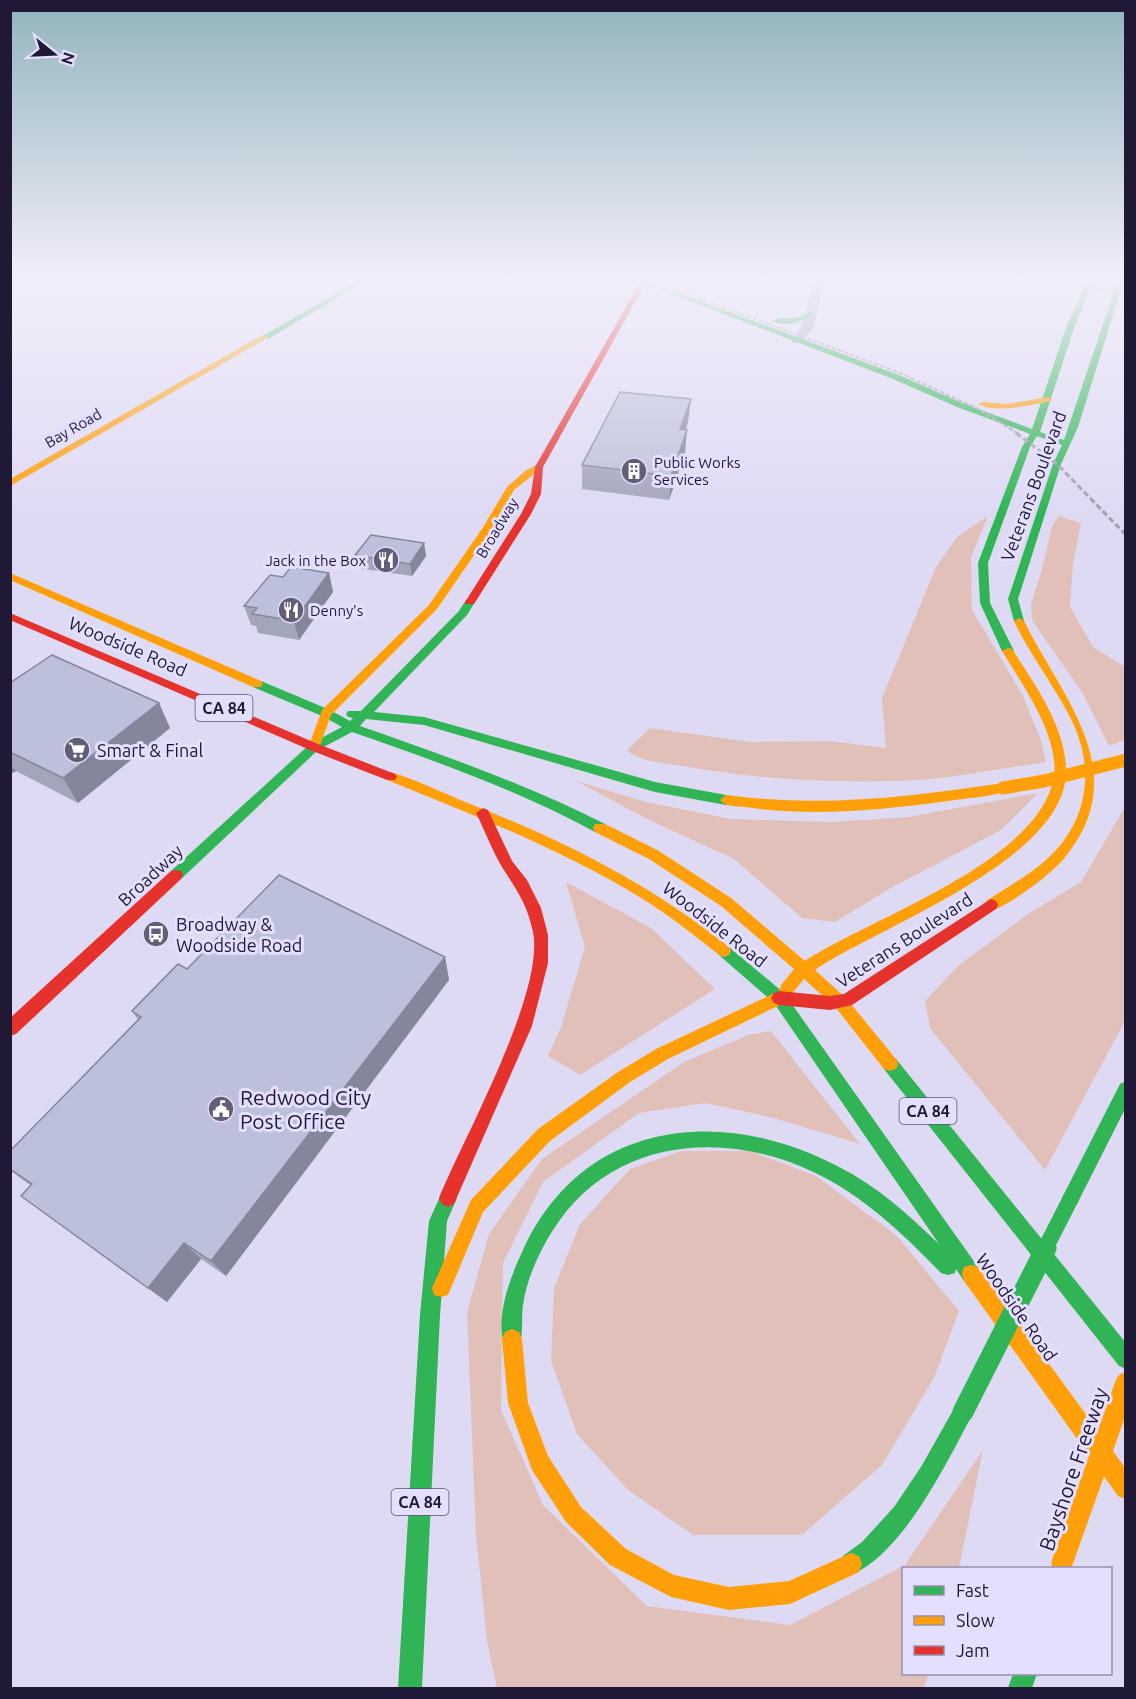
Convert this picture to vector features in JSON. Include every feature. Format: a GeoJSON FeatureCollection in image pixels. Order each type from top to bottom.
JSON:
{"type":"FeatureCollection","features":[{"type":"Feature","properties":{"kind":"main road","name":"Bay Road"},"geometry":{"type":"LineString","coordinates":[[10,483],[231,356]]}},
{"type":"Feature","properties":{"kind":"main road","name":"Broadway"},"geometry":{"type":"LineString","coordinates":[[10,1029],[314,747],[351,727],[437,643],[463,613],[526,514],[536,494],[539,467],[600,356]]}},
{"type":"Feature","properties":{"kind":"main road"},"geometry":{"type":"LineString","coordinates":[[848,356],[1001,423],[1068,444]]}},
{"type":"Feature","properties":{"kind":"main road"},"geometry":{"type":"LineString","coordinates":[[862,356],[936,381],[1035,433]]}},
{"type":"Feature","properties":{"kind":"main road","name":"Veterans Boulevard"},"geometry":{"type":"LineString","coordinates":[[779,998],[804,969],[904,914],[1010,849],[1032,831],[1056,795],[1060,777],[1059,757],[1054,735],[1044,709],[995,627],[983,592],[983,563],[1026,447],[1035,433],[1048,399],[1061,356]]}},
{"type":"Feature","properties":{"kind":"main road","name":"Veterans Boulevard"},"geometry":{"type":"LineString","coordinates":[[779,998],[840,1003],[918,955],[1042,869],[1066,849],[1080,829],[1089,809],[1094,786],[1092,763],[1084,736],[1023,634],[1013,599],[1057,464],[1068,444],[1099,356]]}},
{"type":"Feature","properties":{"kind":"main road"},"geometry":{"type":"LineString","coordinates":[[937,397],[944,405],[969,419],[1007,434],[1026,447]]}},
{"type":"Feature","properties":{"kind":"main road"},"geometry":{"type":"LineString","coordinates":[[982,404],[1008,406],[1048,399]]}},
{"type":"Feature","properties":{"kind":"main road","name":"Broadway"},"geometry":{"type":"LineString","coordinates":[[314,747],[326,713],[433,607],[510,489],[528,473],[539,467]]}},
{"type":"Feature","properties":{"kind":"main road","name":"Woodside Road"},"geometry":{"type":"LineString","coordinates":[[10,576],[49,595],[326,713],[351,727],[513,787],[634,844],[726,902],[840,1003],[1125,1359]]}},
{"type":"Feature","properties":{"kind":"main road","name":"Woodside Road"},"geometry":{"type":"LineString","coordinates":[[10,616],[314,747],[483,813],[592,862],[669,907],[779,998],[1125,1488]]}},
{"type":"Feature","properties":{"kind":"main road"},"geometry":{"type":"LineString","coordinates":[[326,713],[424,721],[655,787],[773,806],[848,806],[950,796],[1053,779],[1125,760]]}},
{"type":"Feature","properties":{"kind":"main road"},"geometry":{"type":"LineString","coordinates":[[430,1315],[438,1221],[524,1026],[541,963],[541,935],[534,908],[522,884],[507,864],[483,813]]}},
{"type":"Feature","properties":{"kind":"main road"},"geometry":{"type":"LineString","coordinates":[[430,1315],[477,1206],[544,1135],[616,1083],[662,1054],[779,998]]}},
{"type":"Feature","properties":{"kind":"main road"},"geometry":{"type":"LineString","coordinates":[[1024,1348],[935,1252],[893,1214],[860,1189],[829,1170],[797,1155],[761,1143],[726,1138],[694,1137],[661,1140],[631,1150],[600,1165],[575,1186],[551,1212],[533,1243],[517,1288],[512,1332],[514,1386],[529,1442],[551,1487],[583,1529],[620,1562],[661,1584],[703,1599],[744,1602],[787,1594],[830,1578],[873,1547],[907,1506],[963,1412],[1071,1198],[1125,1089]]}},
{"type":"Feature","properties":{"kind":"main road"},"geometry":{"type":"LineString","coordinates":[[1015,1219],[1125,1342]]}},
{"type":"Feature","properties":{"kind":"main road","name":"CA 84"},"geometry":{"type":"LineString","coordinates":[[410,1689],[430,1315]]}},
{"type":"Feature","properties":{"kind":"main road","name":"Bayshore Freeway"},"geometry":{"type":"LineString","coordinates":[[1061,1566],[1125,1383]]}},
{"type":"Feature","properties":{"kind":"shaded area"},"geometry":{"type":"Polygon","coordinates":[[[988,516],[971,557],[972,610],[1022,694],[1041,740],[1046,762],[935,779],[830,781],[771,778],[712,771],[645,760],[627,750],[650,728],[750,742],[830,741],[886,748],[882,698],[936,567],[957,537],[988,516]]]}},
{"type":"Feature","properties":{"kind":"shaded area"},"geometry":{"type":"Polygon","coordinates":[[[1059,516],[1081,523],[1073,564],[1070,607],[1093,647],[1125,667],[1125,740],[1109,746],[1083,694],[1032,620],[1031,604],[1052,526],[1059,516]]]}},
{"type":"Feature","properties":{"kind":"shaded area"},"geometry":{"type":"Polygon","coordinates":[[[576,781],[646,802],[731,819],[833,822],[908,817],[1038,793],[1001,830],[891,888],[835,922],[802,918],[734,859],[649,820],[576,781]]]}},
{"type":"Feature","properties":{"kind":"shaded area"},"geometry":{"type":"Polygon","coordinates":[[[1125,807],[1125,1021],[1045,1170],[930,1028],[925,1001],[959,965],[1028,914],[1081,882],[1125,807]]]}},
{"type":"Feature","properties":{"kind":"shaded area"},"geometry":{"type":"Polygon","coordinates":[[[566,882],[651,928],[715,989],[580,1075],[548,1056],[561,1027],[585,947],[566,882]]]}},
{"type":"Feature","properties":{"kind":"shaded area"},"geometry":{"type":"Polygon","coordinates":[[[771,1031],[860,1144],[774,1118],[705,1103],[639,1113],[543,1182],[503,1263],[501,1410],[543,1505],[647,1606],[790,1625],[905,1565],[983,1450],[959,1567],[902,1567],[902,1675],[929,1675],[923,1688],[497,1688],[487,1641],[476,1535],[467,1312],[489,1234],[542,1159],[684,1062],[748,1035],[771,1031]]]}},
{"type":"Feature","properties":{"kind":"shaded area"},"geometry":{"type":"Polygon","coordinates":[[[681,1151],[750,1151],[816,1176],[897,1236],[959,1311],[934,1378],[882,1465],[802,1535],[693,1535],[628,1490],[577,1434],[551,1361],[554,1288],[580,1224],[630,1169],[681,1151]]]}},
{"type":"Feature","properties":{"kind":"building"},"geometry":{"type":"Polygon","coordinates":[[[620,392],[691,399],[680,429],[687,430],[671,476],[582,465],[620,392]]]}},
{"type":"Feature","properties":{"kind":"building"},"geometry":{"type":"Polygon","coordinates":[[[371,535],[424,543],[410,564],[355,555],[371,535]]]}},
{"type":"Feature","properties":{"kind":"building"},"geometry":{"type":"Polygon","coordinates":[[[291,567],[329,573],[294,621],[252,614],[257,608],[244,606],[270,575],[283,577],[291,567]]]}},
{"type":"Feature","properties":{"kind":"building","name":"Smart & Final"},"geometry":{"type":"Polygon","coordinates":[[[52,655],[159,703],[63,778],[10,752],[10,683],[52,655]]]}},
{"type":"Feature","properties":{"kind":"building","name":"Redwood City Post Office"},"geometry":{"type":"Polygon","coordinates":[[[279,875],[445,957],[211,1261],[184,1243],[148,1288],[21,1196],[32,1184],[10,1169],[10,1151],[141,1017],[132,1011],[178,964],[187,969],[279,875]]]}},
{"type":"Feature","properties":{"kind":"railway"},"geometry":{"type":"LineString","coordinates":[[855,356],[900,373],[978,409],[1019,434]]}},
{"type":"Feature","properties":{"kind":"railway"},"geometry":{"type":"LineString","coordinates":[[1016,433],[1057,464],[1126,535]]}},
{"type":"Feature","properties":{"kind":"traffic: fast"},"geometry":{"type":"LineString","coordinates":[[841,356],[981,413],[1068,444]]}},
{"type":"Feature","properties":{"kind":"traffic: fast"},"geometry":{"type":"LineString","coordinates":[[1008,651],[985,603],[983,563],[1026,447],[1035,433],[1061,356]]}},
{"type":"Feature","properties":{"kind":"traffic: fast"},"geometry":{"type":"LineString","coordinates":[[1019,621],[1013,599],[1057,464],[1074,427],[1097,356]]}},
{"type":"Feature","properties":{"kind":"traffic: fast"},"geometry":{"type":"LineString","coordinates":[[176,875],[314,747],[351,727],[398,682],[463,613],[470,602]]}},
{"type":"Feature","properties":{"kind":"traffic: fast"},"geometry":{"type":"LineString","coordinates":[[257,684],[326,713],[351,727],[453,763],[562,808],[600,828]]}},
{"type":"Feature","properties":{"kind":"traffic: fast"},"geometry":{"type":"LineString","coordinates":[[352,714],[424,721],[655,787],[726,800]]}},
{"type":"Feature","properties":{"kind":"traffic: fast"},"geometry":{"type":"LineString","coordinates":[[724,951],[779,998],[971,1274]]}},
{"type":"Feature","properties":{"kind":"traffic: fast"},"geometry":{"type":"LineString","coordinates":[[890,1064],[1126,1359]]}},
{"type":"Feature","properties":{"kind":"traffic: fast"},"geometry":{"type":"LineString","coordinates":[[1071,1198],[1126,1089]]}},
{"type":"Feature","properties":{"kind":"traffic: fast"},"geometry":{"type":"LineString","coordinates":[[512,1339],[513,1307],[523,1270],[549,1220],[572,1191],[598,1169],[626,1154],[656,1144],[689,1139],[722,1139],[756,1144],[814,1163],[876,1201],[948,1266]]}},
{"type":"Feature","properties":{"kind":"traffic: fast"},"geometry":{"type":"LineString","coordinates":[[410,1688],[430,1315],[438,1221],[448,1198]]}},
{"type":"Feature","properties":{"kind":"traffic: fast"},"geometry":{"type":"LineString","coordinates":[[963,1412],[1071,1198]]}},
{"type":"Feature","properties":{"kind":"traffic: fast"},"geometry":{"type":"LineString","coordinates":[[851,1564],[870,1549],[901,1514],[928,1474],[963,1412]]}},
{"type":"Feature","properties":{"kind":"traffic: fast"},"geometry":{"type":"LineString","coordinates":[[1020,1688],[1025,1675]]}},
{"type":"Feature","properties":{"kind":"traffic: slow"},"geometry":{"type":"LineString","coordinates":[[10,483],[231,356]]}},
{"type":"Feature","properties":{"kind":"traffic: slow"},"geometry":{"type":"LineString","coordinates":[[982,404],[1008,406],[1048,399]]}},
{"type":"Feature","properties":{"kind":"traffic: slow"},"geometry":{"type":"LineString","coordinates":[[315,745],[326,713],[433,607],[487,529],[510,489],[528,473],[539,467]]}},
{"type":"Feature","properties":{"kind":"traffic: slow"},"geometry":{"type":"LineString","coordinates":[[10,576],[257,684]]}},
{"type":"Feature","properties":{"kind":"traffic: slow"},"geometry":{"type":"LineString","coordinates":[[991,905],[1044,870],[1066,849],[1086,815],[1091,796],[1091,758],[1086,738],[1019,621]]}},
{"type":"Feature","properties":{"kind":"traffic: slow"},"geometry":{"type":"LineString","coordinates":[[786,990],[801,971],[819,959],[961,884],[1030,832],[1051,804],[1060,775],[1055,742],[1043,710],[1008,651]]}},
{"type":"Feature","properties":{"kind":"traffic: slow"},"geometry":{"type":"LineString","coordinates":[[1003,788],[1044,781],[1126,760]]}},
{"type":"Feature","properties":{"kind":"traffic: slow"},"geometry":{"type":"LineString","coordinates":[[391,777],[479,812],[607,871],[687,921],[724,951]]}},
{"type":"Feature","properties":{"kind":"traffic: slow"},"geometry":{"type":"LineString","coordinates":[[726,800],[760,805],[830,807],[899,802],[1003,788]]}},
{"type":"Feature","properties":{"kind":"traffic: slow"},"geometry":{"type":"LineString","coordinates":[[600,828],[654,855],[726,902],[763,932],[841,1003],[890,1064]]}},
{"type":"Feature","properties":{"kind":"traffic: slow"},"geometry":{"type":"LineString","coordinates":[[441,1288],[477,1206],[544,1135],[624,1077],[662,1054],[779,998]]}},
{"type":"Feature","properties":{"kind":"traffic: slow"},"geometry":{"type":"LineString","coordinates":[[971,1274],[1126,1488]]}},
{"type":"Feature","properties":{"kind":"traffic: slow"},"geometry":{"type":"LineString","coordinates":[[512,1339],[518,1403],[539,1462],[573,1515],[618,1557],[671,1586],[729,1599],[790,1592],[851,1564]]}},
{"type":"Feature","properties":{"kind":"traffic: slow"},"geometry":{"type":"LineString","coordinates":[[1062,1563],[1126,1383]]}},
{"type":"Feature","properties":{"kind":"traffic: jam"},"geometry":{"type":"LineString","coordinates":[[470,602],[526,514],[536,494],[539,467],[601,356]]}},
{"type":"Feature","properties":{"kind":"traffic: jam"},"geometry":{"type":"LineString","coordinates":[[10,616],[314,747],[391,777]]}},
{"type":"Feature","properties":{"kind":"traffic: jam"},"geometry":{"type":"LineString","coordinates":[[448,1198],[524,1026],[541,963],[541,935],[534,908],[522,884],[507,864],[483,813]]}},
{"type":"Feature","properties":{"kind":"traffic: jam"},"geometry":{"type":"LineString","coordinates":[[10,1029],[176,875]]}},
{"type":"Feature","properties":{"kind":"traffic: jam"},"geometry":{"type":"LineString","coordinates":[[779,998],[830,1003],[847,1000],[991,905]]}},
{"type":"Feature","properties":{"kind":"place","name":"Public Works Services"},"geometry":{"type":"Point","coordinates":[634,471]}},
{"type":"Feature","properties":{"kind":"place","name":"Jack in the Box"},"geometry":{"type":"Point","coordinates":[386,560]}},
{"type":"Feature","properties":{"kind":"place","name":"Denny's"},"geometry":{"type":"Point","coordinates":[291,610]}},
{"type":"Feature","properties":{"kind":"place","name":"Smart & Final"},"geometry":{"type":"Point","coordinates":[77,750]}},
{"type":"Feature","properties":{"kind":"place","name":"Broadway & Woodside Road"},"geometry":{"type":"Point","coordinates":[156,934]}},
{"type":"Feature","properties":{"kind":"place","name":"Redwood City Post Office"},"geometry":{"type":"Point","coordinates":[221,1109]}}]}
